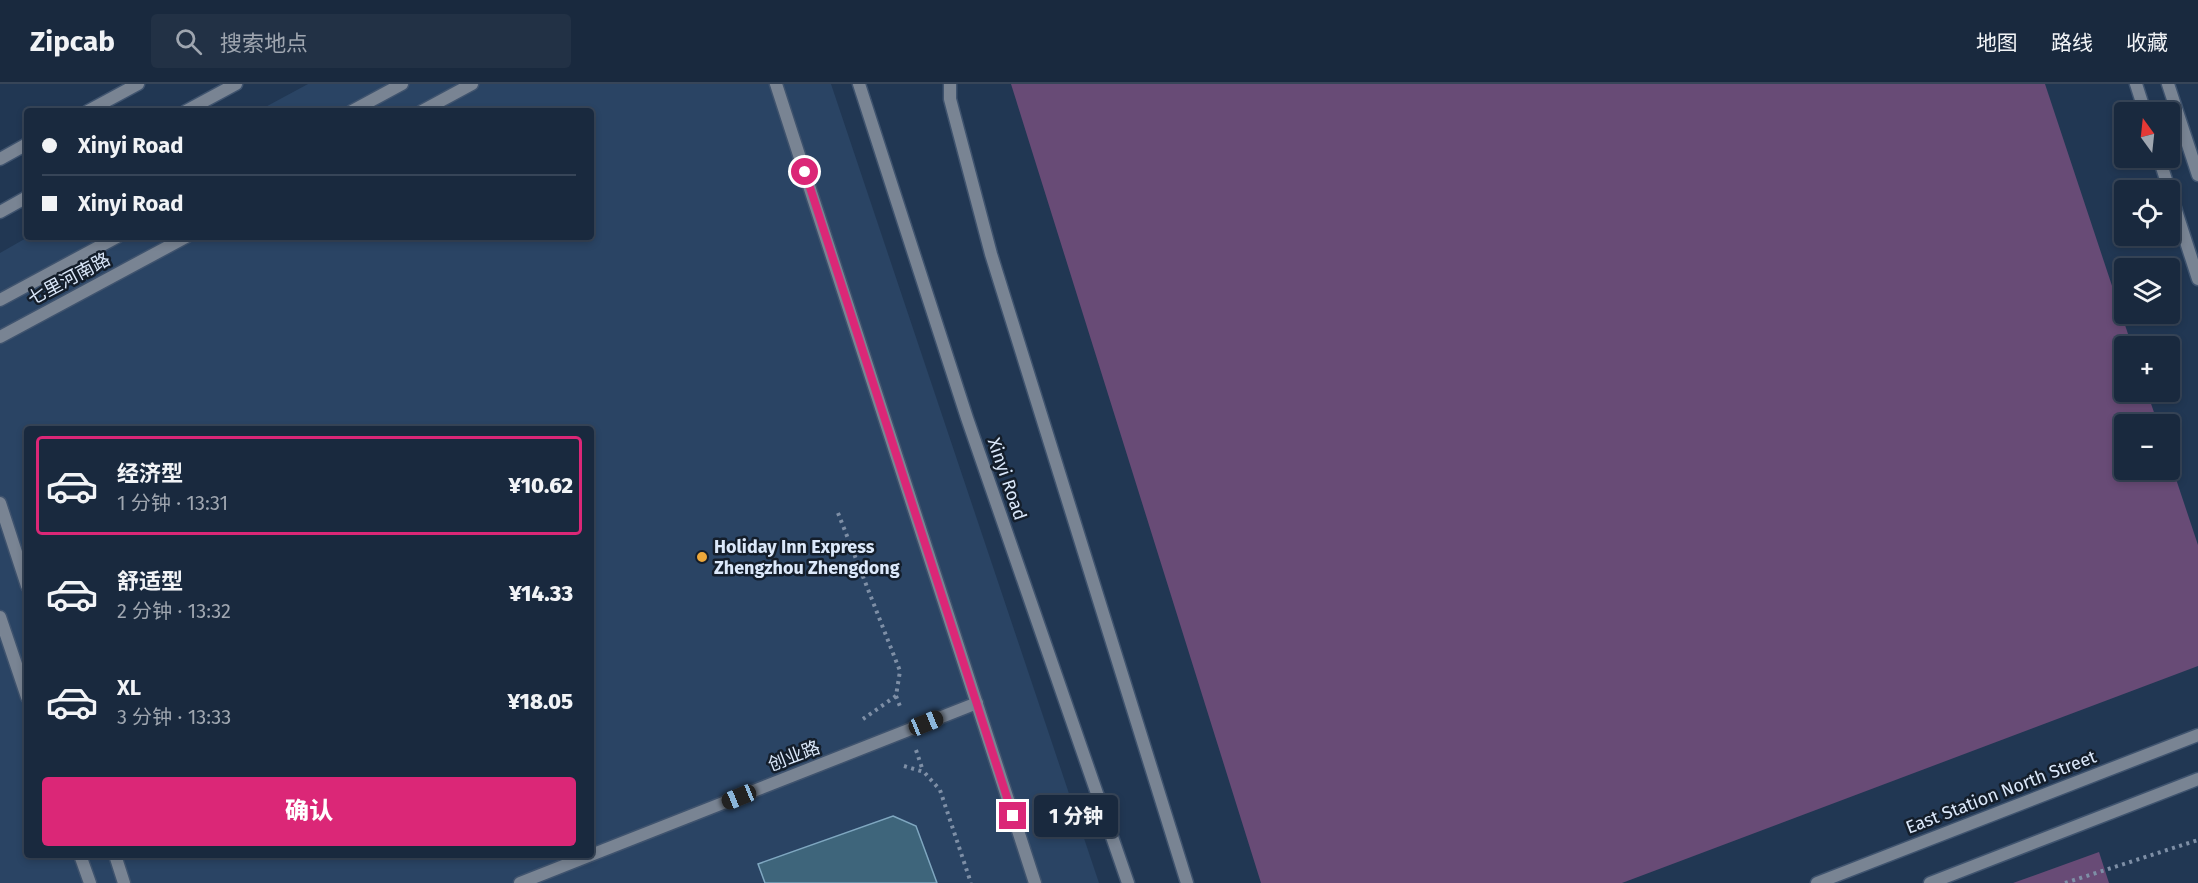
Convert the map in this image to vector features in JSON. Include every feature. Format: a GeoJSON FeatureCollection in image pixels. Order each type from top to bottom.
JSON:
{"type":"FeatureCollection","features":[{"type":"Feature","properties":{"kind":"street"},"geometry":{"type":"LineString","coordinates":[[94,108],[138,84]]}},
{"type":"Feature","properties":{"kind":"street"},"geometry":{"type":"LineString","coordinates":[[192,108],[236,84]]}},
{"type":"Feature","properties":{"kind":"street"},"geometry":{"type":"LineString","coordinates":[[358,108],[402,84]]}},
{"type":"Feature","properties":{"kind":"street"},"geometry":{"type":"LineString","coordinates":[[428,108],[472,84]]}},
{"type":"Feature","properties":{"kind":"street"},"geometry":{"type":"LineString","coordinates":[[776,84],[1035,883]]}},
{"type":"Feature","properties":{"kind":"street","name":"Xinyi Road"},"geometry":{"type":"LineString","coordinates":[[859,84],[967,418],[1128,883]]}},
{"type":"Feature","properties":{"kind":"street"},"geometry":{"type":"LineString","coordinates":[[950,84],[950,99],[992,254],[1187,883]]}},
{"type":"Feature","properties":{"kind":"street"},"geometry":{"type":"LineString","coordinates":[[2136,84],[2142,102]]}},
{"type":"Feature","properties":{"kind":"street"},"geometry":{"type":"LineString","coordinates":[[2168,84],[2194,153],[2198,175]]}},
{"type":"Feature","properties":{"kind":"street"},"geometry":{"type":"LineString","coordinates":[[0,159],[24,146]]}},
{"type":"Feature","properties":{"kind":"street"},"geometry":{"type":"LineString","coordinates":[[2162,168],[2198,279]]}},
{"type":"Feature","properties":{"kind":"street"},"geometry":{"type":"LineString","coordinates":[[0,212],[24,199]]}},
{"type":"Feature","properties":{"kind":"street"},"geometry":{"type":"LineString","coordinates":[[0,300],[111,240]]}},
{"type":"Feature","properties":{"kind":"street","name":"七里河南路"},"geometry":{"type":"LineString","coordinates":[[0,337],[180,240]]}},
{"type":"Feature","properties":{"kind":"street"},"geometry":{"type":"LineString","coordinates":[[0,503],[24,577]]}},
{"type":"Feature","properties":{"kind":"street"},"geometry":{"type":"LineString","coordinates":[[0,617],[24,688]]}},
{"type":"Feature","properties":{"kind":"street","name":"创业路"},"geometry":{"type":"LineString","coordinates":[[594,854],[976,703]]}},
{"type":"Feature","properties":{"kind":"street","name":"East Station North Street"},"geometry":{"type":"LineString","coordinates":[[1817,883],[2198,735]]}},
{"type":"Feature","properties":{"kind":"street"},"geometry":{"type":"LineString","coordinates":[[1930,883],[2198,779]]}},
{"type":"Feature","properties":{"kind":"street"},"geometry":{"type":"LineString","coordinates":[[81,858],[90,883]]}},
{"type":"Feature","properties":{"kind":"street"},"geometry":{"type":"LineString","coordinates":[[116,858],[124,883]]}},
{"type":"Feature","properties":{"kind":"street","name":"创业路"},"geometry":{"type":"LineString","coordinates":[[520,883],[583,858]]}},
{"type":"Feature","properties":{"kind":"path"},"geometry":{"type":"LineString","coordinates":[[838,513],[900,671],[896,696],[864,718]]}},
{"type":"Feature","properties":{"kind":"path"},"geometry":{"type":"LineString","coordinates":[[904,766],[924,772],[940,790],[971,883]]}},
{"type":"Feature","properties":{"kind":"path"},"geometry":{"type":"LineString","coordinates":[[2065,883],[2198,840]]}},
{"type":"Feature","properties":{"kind":"shaded area"},"geometry":{"type":"Polygon","coordinates":[[[308,84],[831,84],[1099,883],[0,883],[0,253],[24,239],[594,240],[594,108],[264,108],[308,84]]]}},
{"type":"Feature","properties":{"kind":"shaded area"},"geometry":{"type":"Polygon","coordinates":[[[1011,84],[2045,84],[2114,292],[2114,324],[2125,324],[2129,336],[2114,336],[2114,402],[2150,402],[2155,414],[2114,414],[2114,480],[2176,480],[2198,545],[2198,666],[1622,883],[1261,883],[1011,84]]]}},
{"type":"Feature","properties":{"kind":"shaded area"},"geometry":{"type":"Polygon","coordinates":[[[2099,852],[2109,883],[2013,883],[2099,852]]]}},
{"type":"Feature","properties":{"kind":"building"},"geometry":{"type":"Polygon","coordinates":[[[893,816],[916,826],[937,883],[765,883],[758,864],[893,816]]]}},
{"type":"Feature","properties":{"kind":"place","name":"Holiday Inn Express Zhengzhou Zhengdong"},"geometry":{"type":"Point","coordinates":[702,557]}},
{"type":"Feature","properties":{"kind":"route"},"geometry":{"type":"LineString","coordinates":[[805,172],[1013,816]]}}]}
